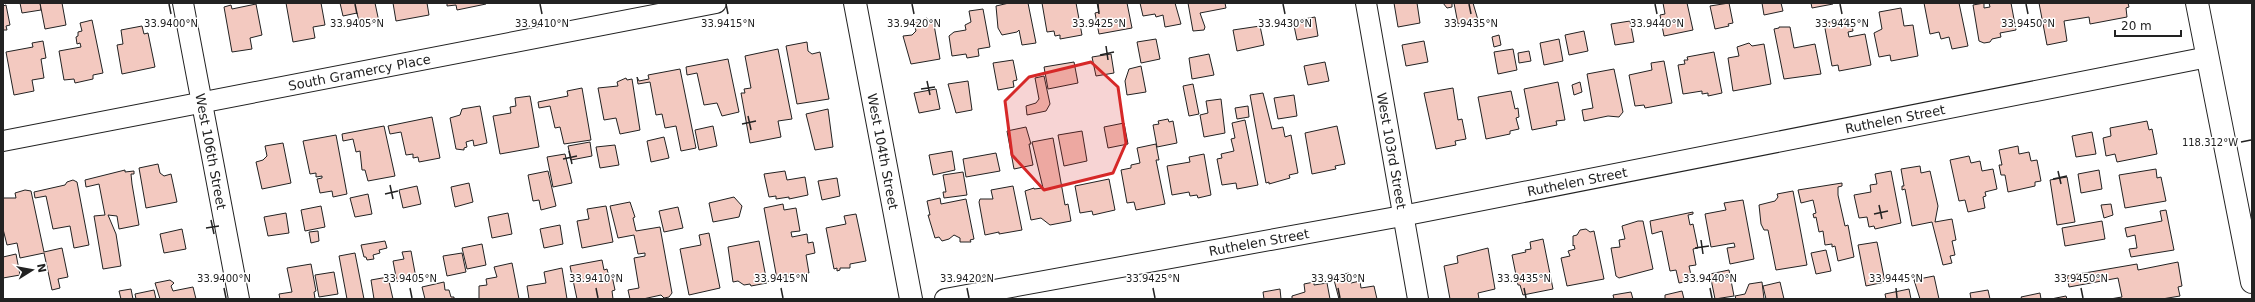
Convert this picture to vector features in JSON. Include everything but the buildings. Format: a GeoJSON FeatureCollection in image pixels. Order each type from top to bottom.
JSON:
{"type":"FeatureCollection","features":[{"type":"Feature","properties":{"kind":"street","name":"West 106th Street"},"geometry":{"type":"LineString","coordinates":[[183,3],[239,299]]}},
{"type":"Feature","properties":{"kind":"street","name":"South Gramercy Place"},"geometry":{"type":"LineString","coordinates":[[3,141],[716,3]]}},
{"type":"Feature","properties":{"kind":"street","name":"West 104th Street"},"geometry":{"type":"LineString","coordinates":[[855,3],[911,299]]}},
{"type":"Feature","properties":{"kind":"street","name":"West 103rd Street"},"geometry":{"type":"LineString","coordinates":[[1366,3],[1402,216],[1418,299]]}},
{"type":"Feature","properties":{"kind":"street"},"geometry":{"type":"LineString","coordinates":[[2197,3],[2252,282]]}},
{"type":"Feature","properties":{"kind":"street","name":"Ruthelen Street"},"geometry":{"type":"LineString","coordinates":[[945,299],[1402,216],[2208,57]]}},
{"type":"Feature","properties":{"kind":"highlighted area"},"geometry":{"type":"Polygon","coordinates":[[[1091,62],[1118,87],[1126,143],[1113,173],[1044,190],[1012,155],[1005,101],[1029,77],[1091,62]]]}}]}
